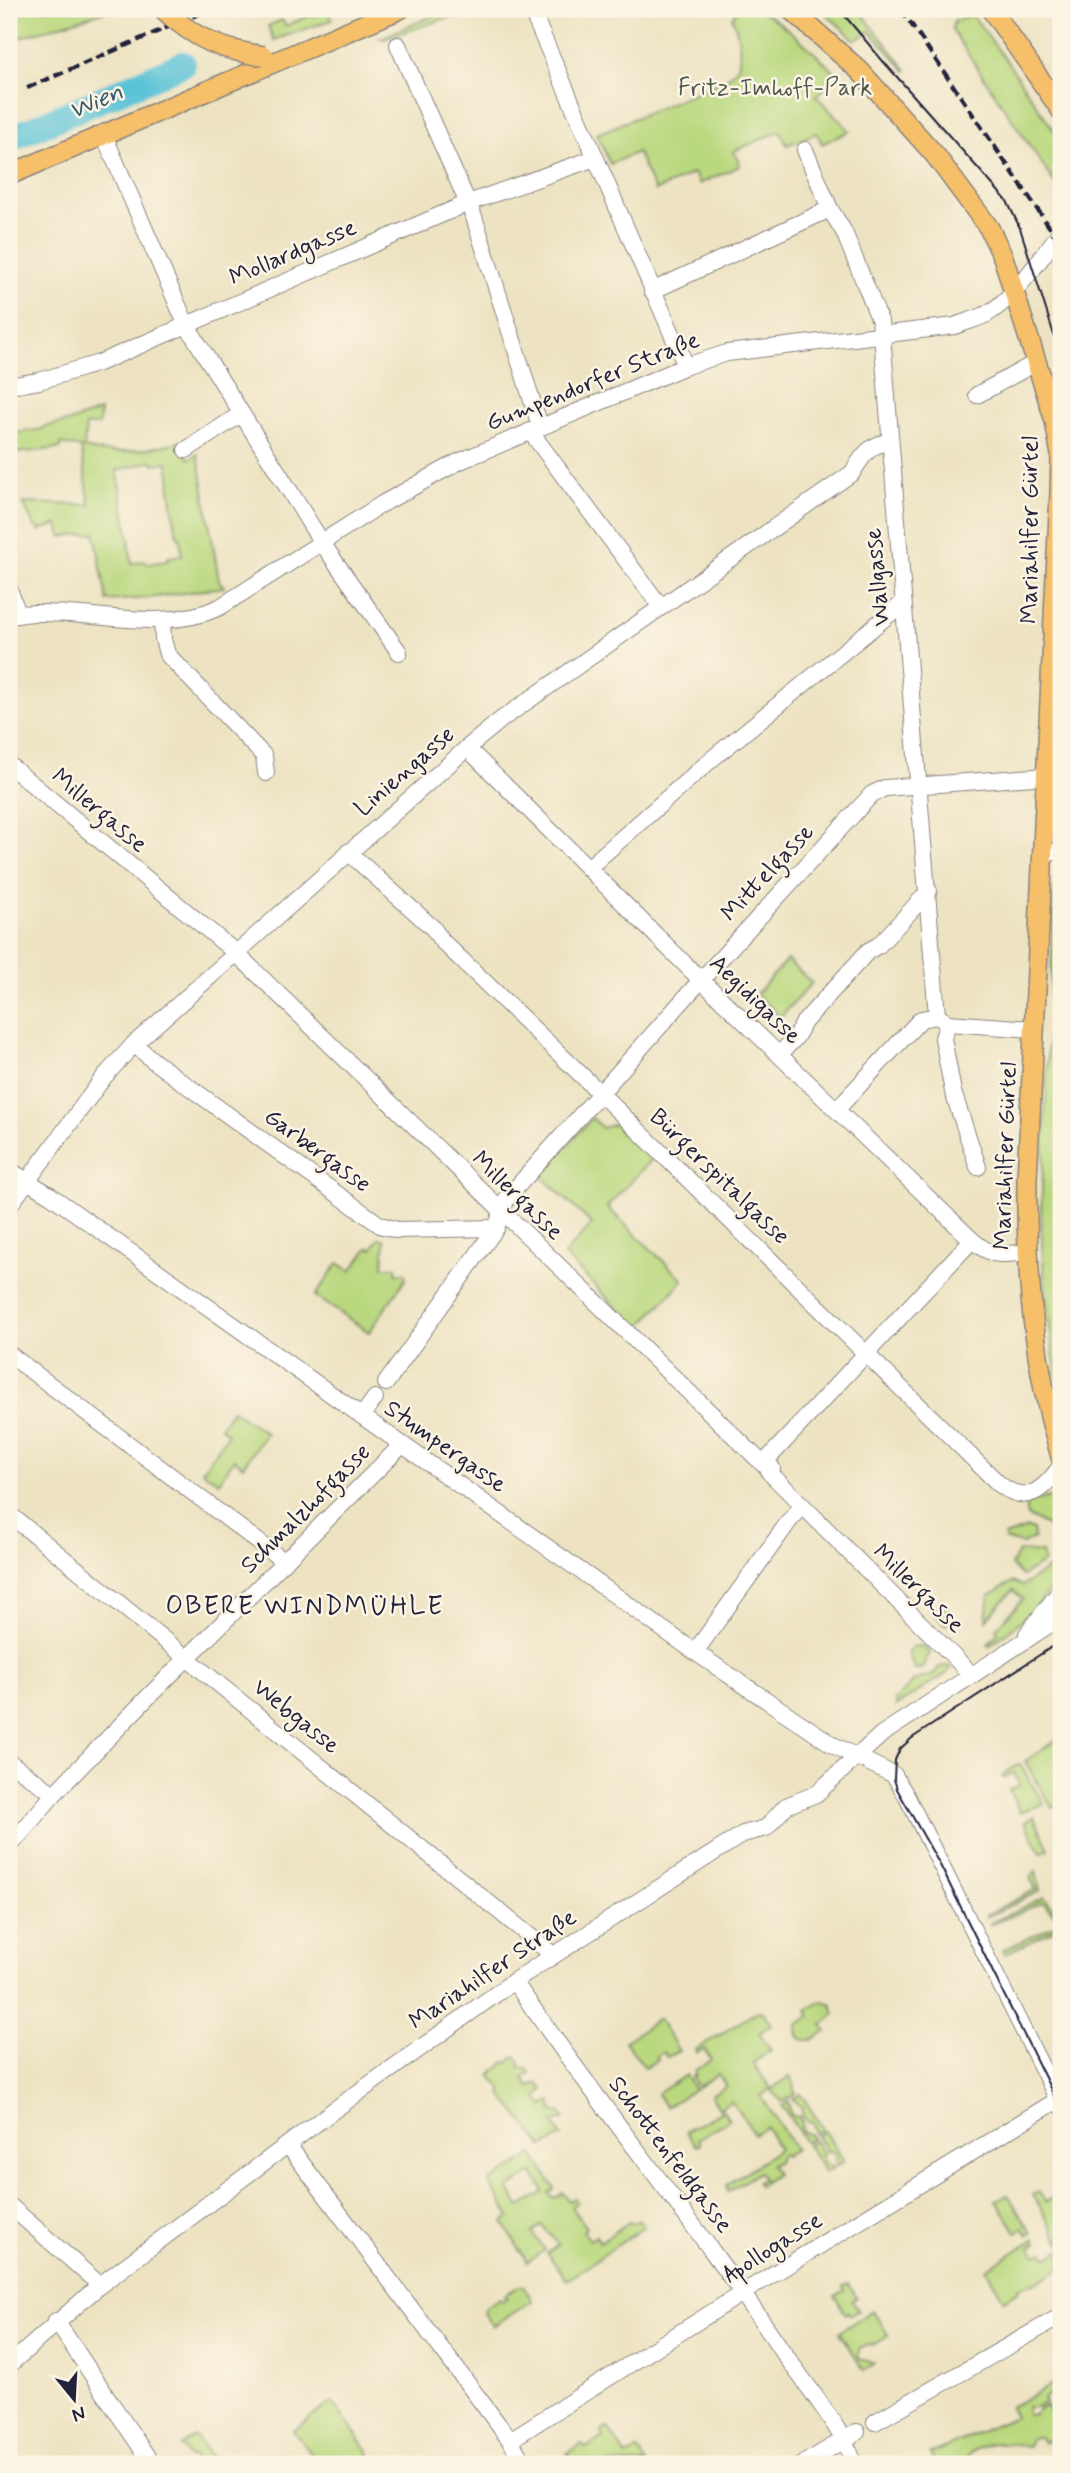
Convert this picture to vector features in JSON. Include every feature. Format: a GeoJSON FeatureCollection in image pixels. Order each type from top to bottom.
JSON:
{"type":"FeatureCollection","features":[{"type":"Feature","properties":{"kind":"main road"},"geometry":{"type":"LineString","coordinates":[[163,9],[205,41],[229,50],[273,57]]}},
{"type":"Feature","properties":{"kind":"main road"},"geometry":{"type":"LineString","coordinates":[[9,175],[273,57],[400,9]]}},
{"type":"Feature","properties":{"kind":"main road","name":"Mariahilfer Gürtel"},"geometry":{"type":"LineString","coordinates":[[790,9],[860,71],[935,155],[989,228],[1003,257],[1055,421],[1061,455],[1047,776],[1053,852],[1034,1029],[1027,1179],[1027,1252],[1039,1366],[1061,1457]]}},
{"type":"Feature","properties":{"kind":"main road"},"geometry":{"type":"LineString","coordinates":[[991,9],[1061,110]]}},
{"type":"Feature","properties":{"kind":"street"},"geometry":{"type":"LineString","coordinates":[[531,9],[685,366]]}},
{"type":"Feature","properties":{"kind":"street"},"geometry":{"type":"LineString","coordinates":[[398,45],[474,217],[535,429],[661,607]]}},
{"type":"Feature","properties":{"kind":"street"},"geometry":{"type":"LineString","coordinates":[[103,134],[187,324],[322,542],[399,652]]}},
{"type":"Feature","properties":{"kind":"street","name":"Wallgasse"},"geometry":{"type":"LineString","coordinates":[[806,150],[830,209],[844,232],[880,321],[943,1038],[953,1092],[978,1167]]}},
{"type":"Feature","properties":{"kind":"street","name":"Mollardgasse"},"geometry":{"type":"LineString","coordinates":[[9,386],[39,381],[99,363],[468,203],[595,158]]}},
{"type":"Feature","properties":{"kind":"street"},"geometry":{"type":"LineString","coordinates":[[652,291],[830,209]]}},
{"type":"Feature","properties":{"kind":"street"},"geometry":{"type":"LineString","coordinates":[[1014,290],[1061,231]]}},
{"type":"Feature","properties":{"kind":"street","name":"Gumpendorfer Straße"},"geometry":{"type":"LineString","coordinates":[[13,615],[39,612],[162,621],[192,618],[220,607],[382,504],[458,462],[685,366],[727,353],[955,326],[985,315],[1014,290]]}},
{"type":"Feature","properties":{"kind":"street"},"geometry":{"type":"LineString","coordinates":[[977,395],[1037,362]]}},
{"type":"Feature","properties":{"kind":"street"},"geometry":{"type":"LineString","coordinates":[[186,450],[241,414]]}},
{"type":"Feature","properties":{"kind":"street","name":"Liniengasse"},"geometry":{"type":"LineString","coordinates":[[9,1206],[104,1077],[134,1044],[467,748],[502,719],[852,473],[865,452],[880,442],[890,442]]}},
{"type":"Feature","properties":{"kind":"street"},"geometry":{"type":"LineString","coordinates":[[9,589],[13,615]]}},
{"type":"Feature","properties":{"kind":"street"},"geometry":{"type":"LineString","coordinates":[[588,868],[713,758],[903,603]]}},
{"type":"Feature","properties":{"kind":"street"},"geometry":{"type":"LineString","coordinates":[[162,621],[167,654],[264,756],[266,773]]}},
{"type":"Feature","properties":{"kind":"street","name":"Aegidigasse"},"geometry":{"type":"LineString","coordinates":[[467,748],[701,980],[972,1240],[986,1252],[1003,1255],[1027,1252]]}},
{"type":"Feature","properties":{"kind":"street","name":"Millergasse"},"geometry":{"type":"LineString","coordinates":[[9,765],[236,953],[499,1220],[763,1464],[772,1468],[769,1472],[822,1524],[828,1534],[919,1620],[972,1675]]}},
{"type":"Feature","properties":{"kind":"street","name":"Mittelgasse"},"geometry":{"type":"LineString","coordinates":[[386,1382],[499,1220],[507,1198],[701,980],[872,794],[885,788],[1047,776]]}},
{"type":"Feature","properties":{"kind":"street","name":"Bürgerspitalgasse"},"geometry":{"type":"LineString","coordinates":[[348,852],[408,904],[441,940],[1009,1492],[1028,1494],[1038,1491],[1061,1466]]}},
{"type":"Feature","properties":{"kind":"street"},"geometry":{"type":"LineString","coordinates":[[780,1054],[796,1037],[804,1022],[868,951],[879,945],[929,891]]}},
{"type":"Feature","properties":{"kind":"street"},"geometry":{"type":"LineString","coordinates":[[837,1109],[921,1018],[1034,1029]]}},
{"type":"Feature","properties":{"kind":"street","name":"Garbergasse"},"geometry":{"type":"LineString","coordinates":[[134,1044],[156,1063],[380,1225],[397,1230],[499,1220]]}},
{"type":"Feature","properties":{"kind":"street","name":"Stumpergasse"},"geometry":{"type":"LineString","coordinates":[[9,1170],[27,1180],[695,1652],[833,1745],[894,1776],[1060,2101]]}},
{"type":"Feature","properties":{"kind":"street"},"geometry":{"type":"LineString","coordinates":[[763,1464],[972,1240]]}},
{"type":"Feature","properties":{"kind":"street"},"geometry":{"type":"LineString","coordinates":[[9,1354],[285,1562]]}},
{"type":"Feature","properties":{"kind":"street"},"geometry":{"type":"LineString","coordinates":[[362,1416],[374,1398]]}},
{"type":"Feature","properties":{"kind":"street","name":"Schmalzhofgasse"},"geometry":{"type":"LineString","coordinates":[[9,1847],[54,1794],[402,1445]]}},
{"type":"Feature","properties":{"kind":"street"},"geometry":{"type":"LineString","coordinates":[[695,1652],[790,1520],[803,1506]]}},
{"type":"Feature","properties":{"kind":"street","name":"Webgasse"},"geometry":{"type":"LineString","coordinates":[[9,1514],[553,1955]]}},
{"type":"Feature","properties":{"kind":"street","name":"Mariahilfer Straße"},"geometry":{"type":"LineString","coordinates":[[1019,1644],[1061,1590]]}},
{"type":"Feature","properties":{"kind":"street","name":"Mariahilfer Straße"},"geometry":{"type":"LineString","coordinates":[[9,2365],[100,2285],[334,2110],[514,1981],[743,1834],[766,1828],[786,1806],[816,1794],[882,1734],[1061,1617]]}},
{"type":"Feature","properties":{"kind":"street"},"geometry":{"type":"LineString","coordinates":[[9,1762],[54,1794]]}},
{"type":"Feature","properties":{"kind":"street","name":"Schottenfeldgasse"},"geometry":{"type":"LineString","coordinates":[[514,1981],[849,2436],[854,2464]]}},
{"type":"Feature","properties":{"kind":"street","name":"Apollogasse"},"geometry":{"type":"LineString","coordinates":[[510,2440],[744,2293],[1060,2101]]}},
{"type":"Feature","properties":{"kind":"street"},"geometry":{"type":"LineString","coordinates":[[288,2145],[510,2440],[524,2464]]}},
{"type":"Feature","properties":{"kind":"street"},"geometry":{"type":"LineString","coordinates":[[9,2205],[100,2285]]}},
{"type":"Feature","properties":{"kind":"street"},"geometry":{"type":"LineString","coordinates":[[875,2422],[1061,2316]]}},
{"type":"Feature","properties":{"kind":"street"},"geometry":{"type":"LineString","coordinates":[[56,2321],[152,2464]]}},
{"type":"Feature","properties":{"kind":"street"},"geometry":{"type":"LineString","coordinates":[[803,2464],[849,2436]]}},
{"type":"Feature","properties":{"kind":"green space"},"geometry":{"type":"Polygon","coordinates":[[[9,9],[113,9],[9,41],[9,9]]]}},
{"type":"Feature","properties":{"kind":"green space"},"geometry":{"type":"Polygon","coordinates":[[[328,9],[332,20],[274,40],[268,26],[282,20],[286,26],[312,14],[318,14],[328,9]]]}},
{"type":"Feature","properties":{"kind":"green space"},"geometry":{"type":"Polygon","coordinates":[[[450,9],[473,9],[385,39],[380,38],[450,9]]]}},
{"type":"Feature","properties":{"kind":"green space","name":"Fritz-Imhoff-Park"},"geometry":{"type":"Polygon","coordinates":[[[738,9],[755,9],[776,20],[838,75],[816,96],[850,131],[822,144],[817,133],[787,145],[780,131],[734,151],[740,166],[699,184],[694,173],[655,191],[637,152],[610,164],[597,134],[725,80],[735,70],[739,61],[739,48],[732,18],[738,9]]]}},
{"type":"Feature","properties":{"kind":"green space"},"geometry":{"type":"Polygon","coordinates":[[[821,9],[858,9],[907,70],[870,31],[855,40],[821,9]]]}},
{"type":"Feature","properties":{"kind":"green space"},"geometry":{"type":"Polygon","coordinates":[[[972,15],[1061,141],[1061,183],[1058,188],[952,30],[954,21],[972,15]]]}},
{"type":"Feature","properties":{"kind":"green space"},"geometry":{"type":"Polygon","coordinates":[[[100,411],[99,425],[86,425],[84,448],[96,451],[132,451],[180,442],[189,459],[198,454],[219,581],[224,587],[107,601],[95,533],[61,537],[58,524],[38,531],[39,528],[34,526],[23,503],[90,505],[81,448],[61,444],[61,448],[9,454],[9,434],[67,423],[100,411]],[[153,461],[117,470],[132,563],[168,561],[168,557],[182,555],[169,483],[168,462],[154,464],[153,461]]]}},
{"type":"Feature","properties":{"kind":"green space"},"geometry":{"type":"Polygon","coordinates":[[[1055,876],[1061,876],[1061,1401],[1047,1308],[1041,1215],[1055,876]]]}},
{"type":"Feature","properties":{"kind":"green space"},"geometry":{"type":"Polygon","coordinates":[[[787,960],[812,983],[780,1017],[756,994],[787,960]]]}},
{"type":"Feature","properties":{"kind":"green space"},"geometry":{"type":"Polygon","coordinates":[[[592,1118],[602,1128],[616,1124],[652,1159],[607,1207],[683,1280],[638,1329],[564,1255],[592,1224],[540,1175],[592,1118]]]}},
{"type":"Feature","properties":{"kind":"green space"},"geometry":{"type":"Polygon","coordinates":[[[379,1238],[385,1240],[383,1267],[396,1267],[396,1273],[405,1273],[406,1278],[369,1332],[315,1296],[338,1263],[351,1271],[379,1238]]]}},
{"type":"Feature","properties":{"kind":"green space"},"geometry":{"type":"Polygon","coordinates":[[[232,1410],[266,1433],[243,1466],[234,1459],[219,1482],[202,1471],[228,1434],[220,1427],[232,1410]]]}},
{"type":"Feature","properties":{"kind":"green space"},"geometry":{"type":"Polygon","coordinates":[[[1049,1497],[1056,1501],[1061,1514],[1061,1524],[1054,1530],[1028,1516],[1025,1506],[1049,1497]]]}},
{"type":"Feature","properties":{"kind":"green space"},"geometry":{"type":"Polygon","coordinates":[[[1027,1528],[1033,1530],[1034,1538],[1023,1544],[1005,1540],[1005,1536],[1027,1528]]]}},
{"type":"Feature","properties":{"kind":"green space"},"geometry":{"type":"Polygon","coordinates":[[[1019,1551],[1042,1553],[1044,1562],[1022,1576],[1011,1565],[1019,1551]]]}},
{"type":"Feature","properties":{"kind":"green space"},"geometry":{"type":"Polygon","coordinates":[[[1058,1562],[1061,1564],[1059,1575],[1053,1587],[1021,1621],[989,1646],[998,1633],[996,1629],[1023,1599],[1013,1590],[986,1620],[989,1596],[1012,1582],[1022,1586],[1058,1562]]]}},
{"type":"Feature","properties":{"kind":"green space"},"geometry":{"type":"Polygon","coordinates":[[[946,1606],[953,1618],[946,1625],[934,1614],[935,1607],[946,1606]]]}},
{"type":"Feature","properties":{"kind":"green space"},"geometry":{"type":"Polygon","coordinates":[[[923,1646],[930,1653],[921,1669],[915,1669],[908,1653],[912,1647],[923,1646]]]}},
{"type":"Feature","properties":{"kind":"green space"},"geometry":{"type":"Polygon","coordinates":[[[939,1667],[951,1668],[946,1674],[896,1706],[895,1700],[914,1681],[933,1675],[939,1667]]]}},
{"type":"Feature","properties":{"kind":"green space"},"geometry":{"type":"Polygon","coordinates":[[[1061,1737],[1061,1803],[1052,1808],[1025,1761],[1061,1737]]]}},
{"type":"Feature","properties":{"kind":"green space"},"geometry":{"type":"Polygon","coordinates":[[[1020,1764],[1044,1804],[1020,1812],[1009,1790],[1020,1785],[1014,1773],[1003,1778],[1002,1775],[1020,1764]]]}},
{"type":"Feature","properties":{"kind":"green space"},"geometry":{"type":"Polygon","coordinates":[[[1034,1817],[1049,1849],[1041,1853],[1025,1822],[1034,1817]]]}},
{"type":"Feature","properties":{"kind":"green space"},"geometry":{"type":"Polygon","coordinates":[[[1036,1871],[1040,1891],[987,1917],[986,1915],[1036,1889],[1030,1878],[1036,1871]]]}},
{"type":"Feature","properties":{"kind":"green space"},"geometry":{"type":"Polygon","coordinates":[[[1044,1897],[1057,1912],[1054,1914],[1043,1902],[991,1925],[990,1923],[1044,1897]]]}},
{"type":"Feature","properties":{"kind":"green space"},"geometry":{"type":"Polygon","coordinates":[[[1059,1923],[1061,1926],[1005,1954],[1003,1950],[1059,1923]]]}},
{"type":"Feature","properties":{"kind":"green space"},"geometry":{"type":"Polygon","coordinates":[[[822,2001],[831,2003],[835,2014],[822,2025],[826,2031],[811,2040],[803,2040],[798,2036],[797,2025],[810,2016],[807,2010],[822,2001]]]}},
{"type":"Feature","properties":{"kind":"green space"},"geometry":{"type":"Polygon","coordinates":[[[758,2011],[763,2012],[771,2025],[759,2033],[771,2050],[753,2063],[771,2089],[761,2096],[795,2149],[785,2156],[783,2154],[779,2161],[771,2165],[776,2174],[759,2186],[757,2182],[763,2179],[759,2172],[727,2192],[727,2185],[779,2149],[766,2127],[754,2134],[731,2101],[721,2107],[729,2120],[698,2139],[700,2144],[696,2146],[686,2131],[721,2112],[711,2095],[726,2086],[718,2074],[698,2087],[692,2077],[696,2075],[694,2071],[711,2060],[704,2049],[697,2053],[695,2050],[758,2011]]]}},
{"type":"Feature","properties":{"kind":"green space"},"geometry":{"type":"Polygon","coordinates":[[[659,2019],[679,2051],[667,2057],[663,2052],[645,2068],[625,2041],[659,2019]]]}},
{"type":"Feature","properties":{"kind":"green space"},"geometry":{"type":"Polygon","coordinates":[[[516,2056],[520,2067],[530,2073],[523,2078],[529,2087],[538,2083],[543,2090],[537,2098],[543,2106],[551,2101],[553,2111],[561,2113],[564,2118],[553,2123],[562,2136],[543,2147],[501,2094],[503,2091],[490,2075],[516,2056]]]}},
{"type":"Feature","properties":{"kind":"green space"},"geometry":{"type":"Polygon","coordinates":[[[686,2075],[695,2089],[666,2107],[657,2094],[686,2075]]]}},
{"type":"Feature","properties":{"kind":"green space"},"geometry":{"type":"Polygon","coordinates":[[[790,2077],[796,2093],[782,2102],[771,2089],[790,2077]]]}},
{"type":"Feature","properties":{"kind":"green space"},"geometry":{"type":"Polygon","coordinates":[[[801,2094],[823,2129],[815,2134],[813,2122],[807,2121],[802,2114],[802,2107],[793,2099],[801,2094]]]}},
{"type":"Feature","properties":{"kind":"green space"},"geometry":{"type":"Polygon","coordinates":[[[789,2101],[790,2112],[799,2117],[803,2132],[810,2134],[812,2138],[806,2142],[782,2106],[789,2101]]]}},
{"type":"Feature","properties":{"kind":"green space"},"geometry":{"type":"Polygon","coordinates":[[[825,2131],[844,2161],[836,2166],[835,2154],[827,2152],[817,2136],[825,2131]]]}},
{"type":"Feature","properties":{"kind":"green space"},"geometry":{"type":"Polygon","coordinates":[[[814,2140],[823,2154],[823,2162],[833,2168],[825,2173],[807,2145],[814,2140]]]}},
{"type":"Feature","properties":{"kind":"green space"},"geometry":{"type":"Polygon","coordinates":[[[533,2154],[555,2189],[549,2193],[551,2197],[556,2198],[563,2193],[569,2201],[575,2198],[577,2202],[571,2207],[586,2228],[583,2231],[590,2240],[596,2236],[600,2242],[629,2222],[639,2220],[644,2227],[567,2280],[547,2253],[558,2245],[542,2225],[532,2233],[545,2250],[527,2262],[503,2222],[510,2217],[489,2182],[533,2154]],[[533,2173],[508,2188],[520,2207],[544,2192],[533,2173]]]}},
{"type":"Feature","properties":{"kind":"green space"},"geometry":{"type":"Polygon","coordinates":[[[1039,2192],[1045,2202],[1060,2195],[1061,2243],[1033,2195],[1039,2192]]]}},
{"type":"Feature","properties":{"kind":"green space"},"geometry":{"type":"Polygon","coordinates":[[[1008,2195],[1032,2233],[1028,2235],[1023,2228],[1016,2232],[996,2200],[1008,2195]]]}},
{"type":"Feature","properties":{"kind":"green space"},"geometry":{"type":"Polygon","coordinates":[[[1035,2239],[1037,2243],[1031,2247],[1036,2255],[1043,2252],[1047,2258],[1061,2249],[1061,2268],[1037,2282],[1019,2287],[1019,2290],[1004,2300],[986,2269],[1035,2239]]]}},
{"type":"Feature","properties":{"kind":"green space"},"geometry":{"type":"Polygon","coordinates":[[[848,2284],[857,2298],[852,2301],[858,2310],[851,2315],[848,2312],[846,2314],[835,2296],[845,2290],[843,2286],[848,2284]]]}},
{"type":"Feature","properties":{"kind":"green space"},"geometry":{"type":"Polygon","coordinates":[[[519,2286],[524,2286],[532,2301],[493,2326],[484,2313],[485,2307],[500,2298],[502,2301],[507,2298],[505,2295],[519,2286]]]}},
{"type":"Feature","properties":{"kind":"green space"},"geometry":{"type":"Polygon","coordinates":[[[873,2310],[889,2336],[875,2344],[860,2347],[860,2359],[874,2363],[864,2371],[839,2332],[873,2310]]]}},
{"type":"Feature","properties":{"kind":"green space"},"geometry":{"type":"Polygon","coordinates":[[[1056,2383],[1061,2390],[1061,2431],[1044,2443],[1039,2436],[1031,2438],[1028,2447],[1009,2443],[983,2446],[968,2456],[962,2464],[937,2464],[938,2462],[933,2460],[930,2454],[1015,2417],[1010,2407],[1056,2383]],[[1050,2394],[1043,2398],[1045,2403],[1027,2407],[1027,2415],[1035,2415],[1037,2410],[1046,2406],[1054,2419],[1056,2418],[1051,2408],[1056,2405],[1050,2394]]]}},
{"type":"Feature","properties":{"kind":"green space"},"geometry":{"type":"Polygon","coordinates":[[[332,2402],[376,2464],[319,2464],[293,2431],[332,2402]]]}},
{"type":"Feature","properties":{"kind":"green space"},"geometry":{"type":"Polygon","coordinates":[[[608,2427],[626,2456],[638,2450],[647,2464],[575,2464],[575,2460],[571,2461],[567,2453],[582,2444],[586,2448],[603,2437],[601,2432],[608,2427]]]}},
{"type":"Feature","properties":{"kind":"green space"},"geometry":{"type":"Polygon","coordinates":[[[195,2436],[217,2464],[193,2464],[196,2460],[193,2456],[189,2457],[181,2446],[195,2436]]]}},
{"type":"Feature","properties":{"kind":"waterway","name":"Wien"},"geometry":{"type":"LineString","coordinates":[[9,139],[183,64]]}},
{"type":"Feature","properties":{"kind":"tram line"},"geometry":{"type":"LineString","coordinates":[[839,9],[1007,201],[1020,228],[1061,357]]}},
{"type":"Feature","properties":{"kind":"tram line"},"geometry":{"type":"LineString","coordinates":[[1061,1186],[1061,1273]]}},
{"type":"Feature","properties":{"kind":"tram line"},"geometry":{"type":"LineString","coordinates":[[1061,1641],[912,1738],[900,1749],[895,1760],[894,1779],[940,1865],[1061,2110]]}},
{"type":"Feature","properties":{"kind":"railway"},"geometry":{"type":"LineString","coordinates":[[27,88],[210,9]]}},
{"type":"Feature","properties":{"kind":"railway"},"geometry":{"type":"LineString","coordinates":[[901,9],[1061,244]]}},
{"type":"Feature","properties":{"kind":"railway"},"geometry":{"type":"LineString","coordinates":[[9,96],[14,93]]}},
{"type":"Feature","properties":{"kind":"district","name":"OBERE WINDMÜHLE"},"geometry":{"type":"Point","coordinates":[305,1607]}}]}
